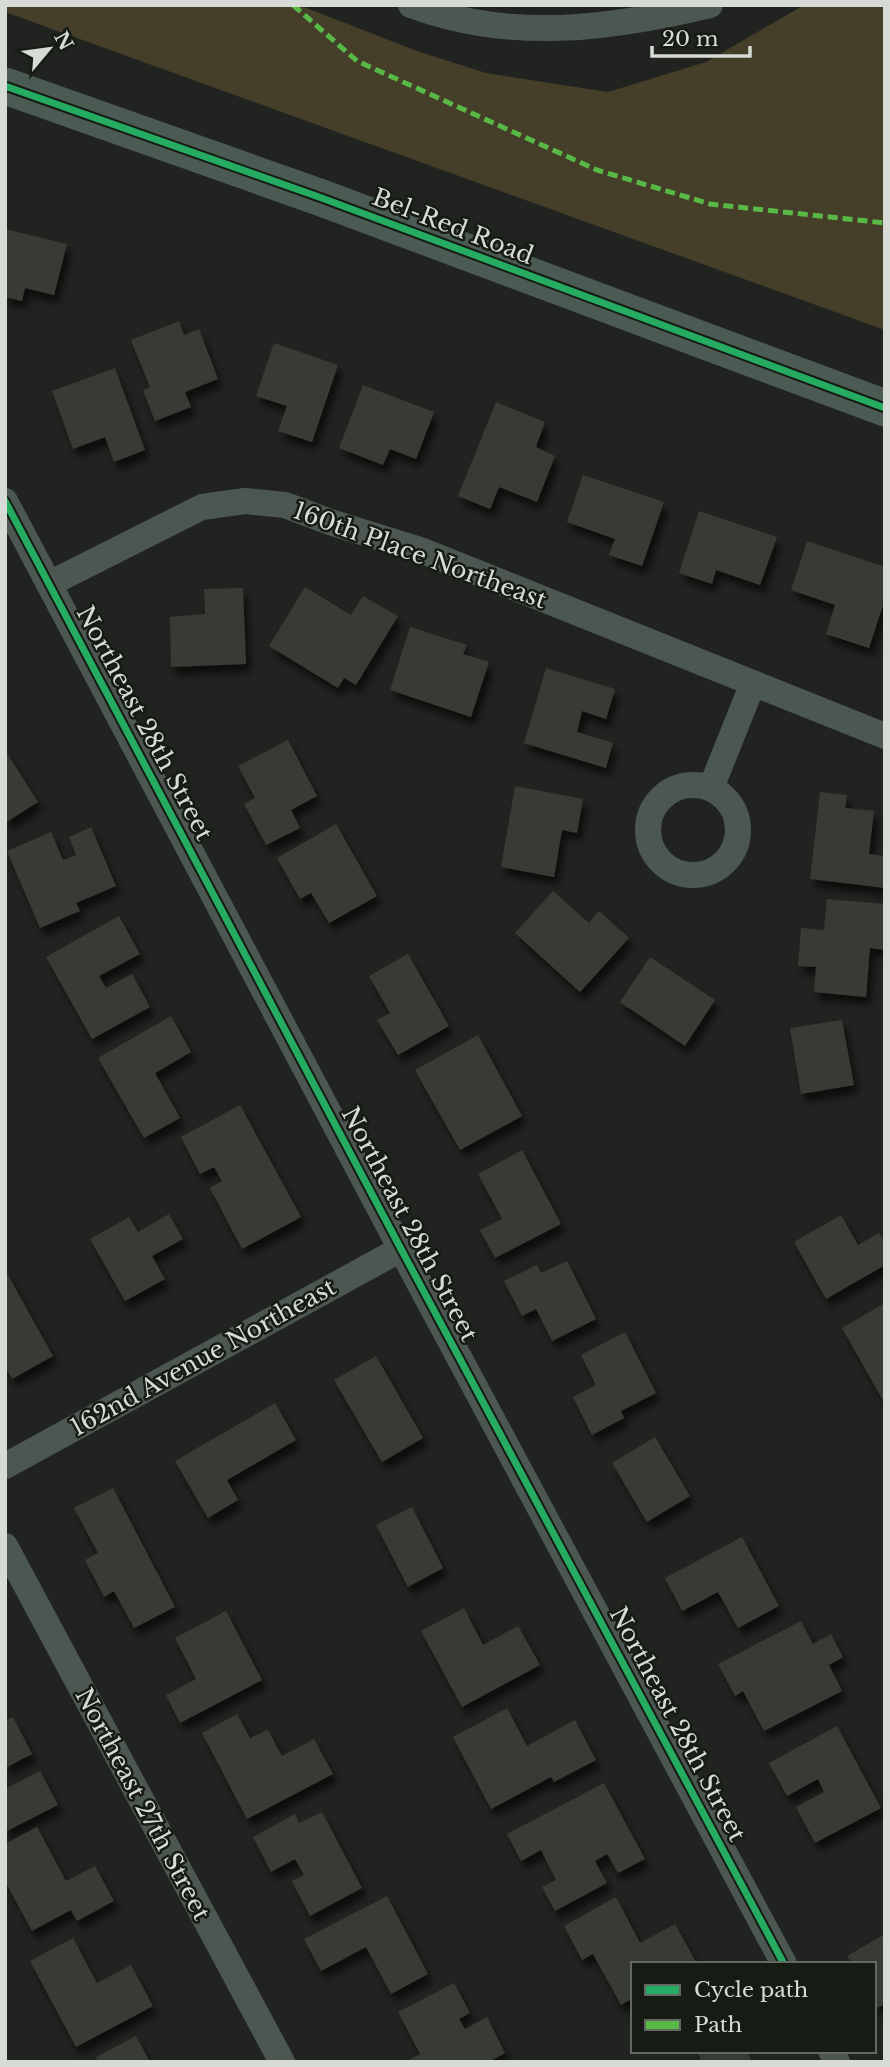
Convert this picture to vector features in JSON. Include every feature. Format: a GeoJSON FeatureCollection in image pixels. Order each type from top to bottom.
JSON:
{"type":"FeatureCollection","features":[{"type":"Feature","properties":{"kind":"main road","name":"Bel-Red Road"},"geometry":{"type":"LineString","coordinates":[[5,86],[319,197],[885,408]]}},
{"type":"Feature","properties":{"kind":"street"},"geometry":{"type":"LineString","coordinates":[[411,5],[444,17],[524,29],[583,28],[671,15],[710,5]]}},
{"type":"Feature","properties":{"kind":"street","name":"Northeast 28th Street"},"geometry":{"type":"LineString","coordinates":[[5,501],[783,1962]]}},
{"type":"Feature","properties":{"kind":"street","name":"160th Place Northeast"},"geometry":{"type":"LineString","coordinates":[[49,584],[202,507],[245,501],[285,505],[423,551],[885,736]]}},
{"type":"Feature","properties":{"kind":"street"},"geometry":{"type":"LineString","coordinates":[[711,788],[753,683]]}},
{"type":"Feature","properties":{"kind":"street","name":"162nd Avenue Northeast"},"geometry":{"type":"LineString","coordinates":[[5,1466],[401,1249]]}},
{"type":"Feature","properties":{"kind":"street","name":"Northeast 27th Street"},"geometry":{"type":"LineString","coordinates":[[5,1546],[282,2062]]}},
{"type":"Feature","properties":{"kind":"shaded area"},"geometry":{"type":"Polygon","coordinates":[[[5,5],[299,5],[417,51],[486,73],[608,92],[706,62],[804,5],[885,5],[885,330],[5,12],[5,5]]]}},
{"type":"Feature","properties":{"kind":"building"},"geometry":{"type":"Polygon","coordinates":[[[5,229],[67,244],[54,295],[25,288],[22,301],[5,297],[5,229]]]}},
{"type":"Feature","properties":{"kind":"building"},"geometry":{"type":"Polygon","coordinates":[[[179,321],[184,335],[199,329],[218,379],[185,392],[191,407],[155,421],[143,390],[150,387],[131,340],[179,321]]]}},
{"type":"Feature","properties":{"kind":"building"},"geometry":{"type":"Polygon","coordinates":[[[274,343],[338,365],[312,442],[278,431],[287,406],[256,396],[274,343]]]}},
{"type":"Feature","properties":{"kind":"building"},"geometry":{"type":"Polygon","coordinates":[[[115,368],[145,450],[114,462],[105,437],[73,449],[52,391],[115,368]]]}},
{"type":"Feature","properties":{"kind":"building"},"geometry":{"type":"Polygon","coordinates":[[[363,385],[434,412],[416,459],[390,449],[383,465],[339,448],[363,385]]]}},
{"type":"Feature","properties":{"kind":"building"},"geometry":{"type":"Polygon","coordinates":[[[496,402],[545,422],[536,447],[555,456],[537,502],[499,487],[490,509],[458,496],[496,402]]]}},
{"type":"Feature","properties":{"kind":"building"},"geometry":{"type":"Polygon","coordinates":[[[583,475],[664,502],[642,566],[609,555],[615,539],[567,522],[583,475]]]}},
{"type":"Feature","properties":{"kind":"building"},"geometry":{"type":"Polygon","coordinates":[[[699,511],[777,537],[760,585],[716,570],[712,584],[679,573],[699,511]]]}},
{"type":"Feature","properties":{"kind":"building"},"geometry":{"type":"Polygon","coordinates":[[[807,541],[885,567],[885,599],[869,648],[826,634],[835,605],[791,590],[807,541]]]}},
{"type":"Feature","properties":{"kind":"building"},"geometry":{"type":"Polygon","coordinates":[[[305,587],[351,615],[363,596],[398,616],[356,685],[344,678],[338,688],[269,646],[305,587]]]}},
{"type":"Feature","properties":{"kind":"building"},"geometry":{"type":"Polygon","coordinates":[[[243,588],[246,664],[171,667],[170,617],[205,614],[204,589],[243,588]]]}},
{"type":"Feature","properties":{"kind":"building"},"geometry":{"type":"Polygon","coordinates":[[[410,627],[467,645],[463,654],[489,662],[471,717],[390,690],[410,627]]]}},
{"type":"Feature","properties":{"kind":"building"},"geometry":{"type":"Polygon","coordinates":[[[546,668],[615,689],[606,719],[582,711],[577,732],[613,743],[606,768],[524,743],[546,668]]]}},
{"type":"Feature","properties":{"kind":"building"},"geometry":{"type":"Polygon","coordinates":[[[288,740],[317,796],[291,810],[300,828],[266,845],[244,804],[255,798],[238,766],[288,740]]]}},
{"type":"Feature","properties":{"kind":"building"},"geometry":{"type":"Polygon","coordinates":[[[5,750],[38,802],[5,823],[5,750]]]}},
{"type":"Feature","properties":{"kind":"building"},"geometry":{"type":"Polygon","coordinates":[[[515,786],[583,799],[577,833],[562,830],[554,877],[501,867],[515,786]]]}},
{"type":"Feature","properties":{"kind":"building"},"geometry":{"type":"Polygon","coordinates":[[[820,792],[847,795],[845,808],[874,811],[869,854],[885,856],[885,888],[810,879],[820,792]]]}},
{"type":"Feature","properties":{"kind":"building"},"geometry":{"type":"Polygon","coordinates":[[[336,824],[377,896],[329,923],[311,893],[300,899],[277,858],[336,824]]]}},
{"type":"Feature","properties":{"kind":"building"},"geometry":{"type":"Polygon","coordinates":[[[91,827],[116,886],[76,903],[80,911],[40,928],[7,851],[51,832],[63,860],[76,855],[69,837],[91,827]]]}},
{"type":"Feature","properties":{"kind":"building"},"geometry":{"type":"Polygon","coordinates":[[[553,891],[589,923],[599,911],[629,938],[580,992],[515,933],[553,891]]]}},
{"type":"Feature","properties":{"kind":"building"},"geometry":{"type":"Polygon","coordinates":[[[827,899],[885,904],[885,950],[870,948],[866,997],[814,992],[816,967],[798,966],[801,928],[824,930],[827,899]]]}},
{"type":"Feature","properties":{"kind":"building"},"geometry":{"type":"Polygon","coordinates":[[[119,916],[140,954],[99,976],[106,988],[132,974],[150,1007],[92,1039],[46,957],[119,916]]]}},
{"type":"Feature","properties":{"kind":"building"},"geometry":{"type":"Polygon","coordinates":[[[408,954],[449,1026],[398,1055],[377,1020],[390,1013],[369,976],[408,954]]]}},
{"type":"Feature","properties":{"kind":"building"},"geometry":{"type":"Polygon","coordinates":[[[650,957],[715,1000],[685,1046],[620,1002],[650,957]]]}},
{"type":"Feature","properties":{"kind":"building"},"geometry":{"type":"Polygon","coordinates":[[[171,1016],[191,1052],[155,1073],[180,1118],[144,1138],[98,1058],[171,1016]]]}},
{"type":"Feature","properties":{"kind":"building"},"geometry":{"type":"Polygon","coordinates":[[[842,1020],[854,1085],[801,1094],[790,1028],[842,1020]]]}},
{"type":"Feature","properties":{"kind":"building"},"geometry":{"type":"Polygon","coordinates":[[[478,1035],[522,1116],[460,1150],[415,1070],[478,1035]]]}},
{"type":"Feature","properties":{"kind":"building"},"geometry":{"type":"Polygon","coordinates":[[[240,1105],[301,1217],[242,1249],[210,1188],[222,1181],[214,1167],[200,1174],[181,1137],[240,1105]]]}},
{"type":"Feature","properties":{"kind":"building"},"geometry":{"type":"Polygon","coordinates":[[[522,1150],[561,1224],[495,1258],[480,1230],[502,1219],[478,1174],[522,1150]]]}},
{"type":"Feature","properties":{"kind":"building"},"geometry":{"type":"Polygon","coordinates":[[[169,1214],[183,1239],[152,1256],[165,1279],[125,1301],[90,1239],[129,1217],[138,1232],[169,1214]]]}},
{"type":"Feature","properties":{"kind":"building"},"geometry":{"type":"Polygon","coordinates":[[[841,1215],[858,1245],[879,1233],[885,1242],[885,1265],[826,1299],[794,1242],[841,1215]]]}},
{"type":"Feature","properties":{"kind":"building"},"geometry":{"type":"Polygon","coordinates":[[[567,1261],[596,1319],[552,1341],[536,1309],[522,1316],[504,1281],[537,1265],[541,1273],[567,1261]]]}},
{"type":"Feature","properties":{"kind":"building"},"geometry":{"type":"Polygon","coordinates":[[[5,1270],[53,1356],[12,1379],[5,1366],[5,1270]]]}},
{"type":"Feature","properties":{"kind":"building"},"geometry":{"type":"Polygon","coordinates":[[[885,1303],[885,1404],[842,1328],[885,1303]]]}},
{"type":"Feature","properties":{"kind":"building"},"geometry":{"type":"Polygon","coordinates":[[[625,1332],[656,1393],[621,1411],[624,1418],[592,1435],[573,1397],[596,1385],[581,1355],[625,1332]]]}},
{"type":"Feature","properties":{"kind":"building"},"geometry":{"type":"Polygon","coordinates":[[[376,1356],[423,1438],[382,1462],[334,1380],[376,1356]]]}},
{"type":"Feature","properties":{"kind":"building"},"geometry":{"type":"Polygon","coordinates":[[[275,1403],[296,1440],[227,1480],[238,1500],[208,1518],[175,1461],[275,1403]]]}},
{"type":"Feature","properties":{"kind":"building"},"geometry":{"type":"Polygon","coordinates":[[[655,1437],[690,1496],[647,1522],[612,1463],[655,1437]]]}},
{"type":"Feature","properties":{"kind":"building"},"geometry":{"type":"Polygon","coordinates":[[[113,1488],[175,1607],[134,1628],[114,1591],[104,1597],[85,1560],[98,1553],[74,1508],[113,1488]]]}},
{"type":"Feature","properties":{"kind":"building"},"geometry":{"type":"Polygon","coordinates":[[[412,1507],[443,1568],[408,1587],[376,1525],[412,1507]]]}},
{"type":"Feature","properties":{"kind":"building"},"geometry":{"type":"Polygon","coordinates":[[[742,1537],[779,1606],[738,1628],[718,1592],[682,1611],[665,1578],[742,1537]]]}},
{"type":"Feature","properties":{"kind":"building"},"geometry":{"type":"Polygon","coordinates":[[[464,1608],[483,1645],[518,1626],[540,1665],[462,1707],[421,1631],[464,1608]]]}},
{"type":"Feature","properties":{"kind":"building"},"geometry":{"type":"Polygon","coordinates":[[[226,1611],[262,1680],[180,1723],[166,1695],[196,1679],[175,1638],[226,1611]]]}},
{"type":"Feature","properties":{"kind":"building"},"geometry":{"type":"Polygon","coordinates":[[[801,1621],[813,1644],[831,1634],[843,1657],[829,1665],[842,1691],[764,1731],[743,1691],[735,1696],[718,1664],[801,1621]]]}},
{"type":"Feature","properties":{"kind":"building"},"geometry":{"type":"Polygon","coordinates":[[[507,1708],[527,1746],[575,1720],[596,1760],[554,1782],[551,1777],[491,1809],[453,1737],[507,1708]]]}},
{"type":"Feature","properties":{"kind":"building"},"geometry":{"type":"Polygon","coordinates":[[[237,1714],[250,1738],[268,1730],[282,1756],[314,1739],[333,1774],[247,1819],[202,1733],[237,1714]]]}},
{"type":"Feature","properties":{"kind":"building"},"geometry":{"type":"Polygon","coordinates":[[[13,1717],[32,1754],[5,1768],[5,1721],[13,1717]]]}},
{"type":"Feature","properties":{"kind":"building"},"geometry":{"type":"Polygon","coordinates":[[[837,1726],[881,1808],[815,1843],[796,1807],[824,1792],[818,1779],[787,1796],[769,1763],[837,1726]]]}},
{"type":"Feature","properties":{"kind":"building"},"geometry":{"type":"Polygon","coordinates":[[[40,1771],[58,1805],[5,1832],[5,1789],[40,1771]]]}},
{"type":"Feature","properties":{"kind":"building"},"geometry":{"type":"Polygon","coordinates":[[[604,1783],[645,1859],[618,1873],[607,1854],[595,1861],[607,1883],[555,1911],[542,1887],[556,1880],[541,1850],[521,1861],[507,1834],[604,1783]]]}},
{"type":"Feature","properties":{"kind":"building"},"geometry":{"type":"Polygon","coordinates":[[[322,1812],[362,1888],[310,1916],[292,1881],[304,1875],[295,1859],[271,1872],[253,1837],[295,1814],[299,1823],[322,1812]]]}},
{"type":"Feature","properties":{"kind":"building"},"geometry":{"type":"Polygon","coordinates":[[[37,1827],[66,1881],[95,1866],[114,1901],[77,1921],[71,1910],[32,1931],[5,1881],[5,1844],[37,1827]]]}},
{"type":"Feature","properties":{"kind":"building"},"geometry":{"type":"Polygon","coordinates":[[[387,1896],[428,1974],[391,1994],[366,1947],[321,1971],[304,1939],[387,1896]]]}},
{"type":"Feature","properties":{"kind":"building"},"geometry":{"type":"Polygon","coordinates":[[[616,1897],[640,1943],[675,1924],[696,1962],[631,1962],[631,1999],[621,2005],[593,1954],[582,1960],[564,1926],[616,1897]]]}},
{"type":"Feature","properties":{"kind":"building"},"geometry":{"type":"Polygon","coordinates":[[[885,1934],[885,2004],[876,2006],[876,1962],[851,1962],[847,1956],[885,1934]]]}},
{"type":"Feature","properties":{"kind":"building"},"geometry":{"type":"Polygon","coordinates":[[[73,1938],[97,1983],[131,1965],[153,2006],[76,2047],[30,1961],[73,1938]]]}},
{"type":"Feature","properties":{"kind":"building"},"geometry":{"type":"Polygon","coordinates":[[[454,1983],[470,2013],[459,2019],[465,2029],[487,2017],[505,2053],[489,2062],[405,2062],[420,2054],[398,2012],[454,1983]]]}},
{"type":"Feature","properties":{"kind":"building"},"geometry":{"type":"Polygon","coordinates":[[[136,2036],[150,2062],[98,2062],[96,2057],[136,2036]]]}},
{"type":"Feature","properties":{"kind":"building"},"geometry":{"type":"Polygon","coordinates":[[[698,2053],[748,2053],[752,2062],[702,2062],[698,2053]]]}},
{"type":"Feature","properties":{"kind":"marked path"},"geometry":{"type":"LineString","coordinates":[[293,5],[357,61],[597,170],[710,204],[885,223]]}},
{"type":"Feature","properties":{"kind":"cycle path"},"geometry":{"type":"LineString","coordinates":[[5,86],[319,197],[885,408]]}},
{"type":"Feature","properties":{"kind":"cycle path"},"geometry":{"type":"LineString","coordinates":[[5,501],[783,1962]]}}]}
